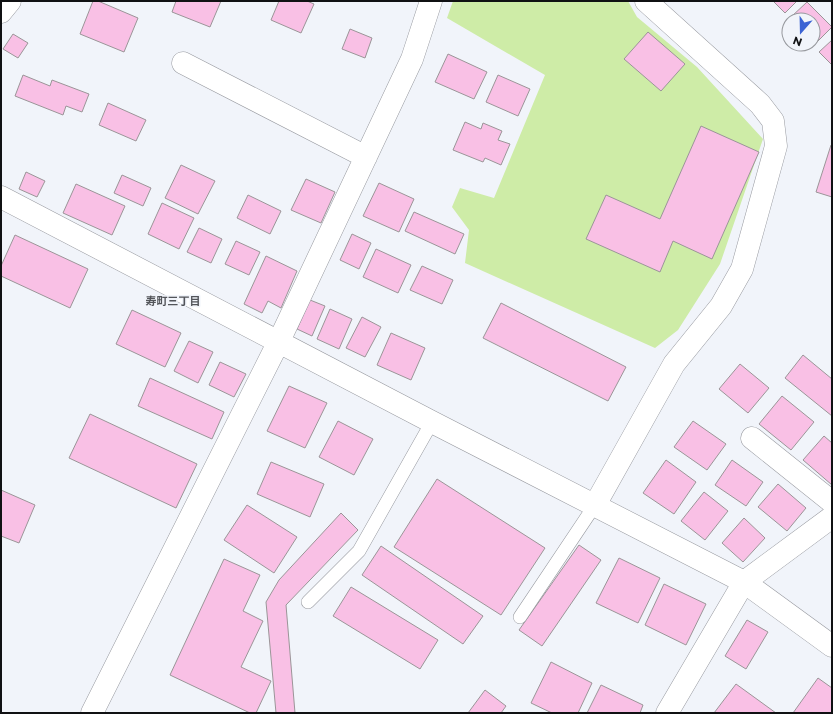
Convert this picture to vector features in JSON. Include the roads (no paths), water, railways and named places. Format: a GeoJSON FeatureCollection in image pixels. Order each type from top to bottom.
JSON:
{"type":"FeatureCollection","features":[{"type":"Feature","properties":{"kind":"street"},"geometry":{"type":"LineString","coordinates":[[1,12],[10,1]]}},
{"type":"Feature","properties":{"kind":"street"},"geometry":{"type":"LineString","coordinates":[[596,506],[674,364],[721,306],[742,268],[776,146],[772,121],[760,104],[646,1]]}},
{"type":"Feature","properties":{"kind":"street"},"geometry":{"type":"LineString","coordinates":[[92,713],[279,341],[412,59],[424,4]]}},
{"type":"Feature","properties":{"kind":"street"},"geometry":{"type":"LineString","coordinates":[[183,63],[366,157]]}},
{"type":"Feature","properties":{"kind":"street"},"geometry":{"type":"LineString","coordinates":[[1,197],[432,422],[744,582],[832,646]]}},
{"type":"Feature","properties":{"kind":"street"},"geometry":{"type":"LineString","coordinates":[[752,438],[832,502]]}},
{"type":"Feature","properties":{"kind":"street"},"geometry":{"type":"LineString","coordinates":[[667,713],[744,582],[832,517]]}},
{"type":"Feature","properties":{"kind":"lane"},"geometry":{"type":"LineString","coordinates":[[308,602],[359,551],[432,422]]}},
{"type":"Feature","properties":{"kind":"lane"},"geometry":{"type":"LineString","coordinates":[[520,617],[596,506]]}},
{"type":"Feature","properties":{"kind":"district","name":"寿町三丁目"},"geometry":{"type":"Point","coordinates":[173,301]}}]}
